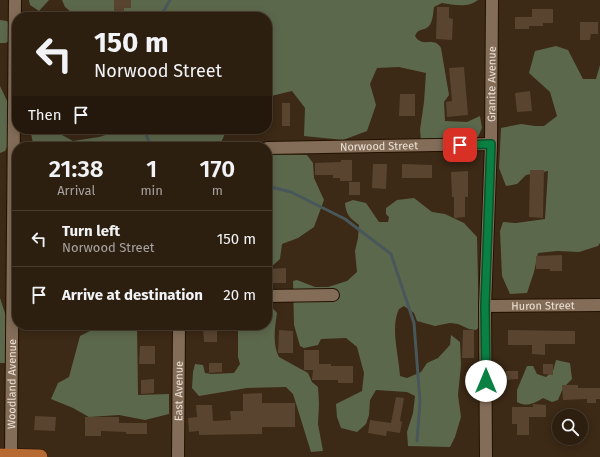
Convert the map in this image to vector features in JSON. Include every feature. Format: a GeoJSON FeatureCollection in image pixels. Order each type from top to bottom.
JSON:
{"type":"FeatureCollection","features":[{"type":"Feature","properties":{"kind":"main road"},"geometry":{"type":"LineString","coordinates":[[0,456],[40,457]]}},
{"type":"Feature","properties":{"kind":"street","name":"Woodland Avenue"},"geometry":{"type":"LineString","coordinates":[[15,0],[15,12]]}},
{"type":"Feature","properties":{"kind":"street","name":"Granite Avenue"},"geometry":{"type":"LineString","coordinates":[[486,457],[485,306],[491,144],[492,0]]}},
{"type":"Feature","properties":{"kind":"street","name":"Norwood Street"},"geometry":{"type":"LineString","coordinates":[[272,148],[491,144]]}},
{"type":"Feature","properties":{"kind":"street"},"geometry":{"type":"LineString","coordinates":[[272,296],[333,295]]}},
{"type":"Feature","properties":{"kind":"street","name":"Huron Street"},"geometry":{"type":"LineString","coordinates":[[485,306],[600,305]]}},
{"type":"Feature","properties":{"kind":"street","name":"Woodland Avenue"},"geometry":{"type":"LineString","coordinates":[[11,457],[12,330]]}},
{"type":"Feature","properties":{"kind":"street","name":"East Avenue"},"geometry":{"type":"LineString","coordinates":[[178,457],[179,330]]}},
{"type":"Feature","properties":{"kind":"green space"},"geometry":{"type":"Polygon","coordinates":[[[29,0],[49,0],[39,11],[30,5],[29,0]]]}},
{"type":"Feature","properties":{"kind":"green space"},"geometry":{"type":"Polygon","coordinates":[[[62,0],[478,0],[474,3],[465,5],[442,3],[434,7],[430,25],[418,32],[415,36],[422,42],[433,42],[441,48],[449,95],[444,102],[445,121],[467,122],[480,116],[482,128],[478,137],[421,141],[420,130],[426,73],[399,67],[377,68],[370,84],[376,105],[367,131],[343,140],[304,136],[305,108],[292,91],[272,96],[272,12],[71,12],[65,7],[62,0]]]}},
{"type":"Feature","properties":{"kind":"green space"},"geometry":{"type":"Polygon","coordinates":[[[0,20],[7,21],[12,28],[11,39],[6,43],[0,43],[0,20]]]}},
{"type":"Feature","properties":{"kind":"green space"},"geometry":{"type":"Polygon","coordinates":[[[556,46],[568,50],[583,79],[596,79],[600,65],[600,243],[598,246],[579,252],[557,251],[538,253],[527,293],[510,294],[502,276],[500,231],[503,222],[516,223],[545,219],[548,171],[526,175],[517,184],[506,186],[499,168],[501,128],[521,124],[544,126],[557,116],[550,92],[529,73],[535,51],[556,46]]]}},
{"type":"Feature","properties":{"kind":"green space"},"geometry":{"type":"Polygon","coordinates":[[[0,86],[10,107],[9,143],[5,151],[0,153],[0,86]]]}},
{"type":"Feature","properties":{"kind":"green space"},"geometry":{"type":"Polygon","coordinates":[[[31,134],[60,134],[73,141],[109,134],[225,134],[221,142],[33,142],[31,134]]]}},
{"type":"Feature","properties":{"kind":"green space"},"geometry":{"type":"Polygon","coordinates":[[[272,154],[307,155],[313,163],[314,178],[324,200],[314,227],[298,238],[282,244],[280,259],[272,266],[272,154]]]}},
{"type":"Feature","properties":{"kind":"green space"},"geometry":{"type":"Polygon","coordinates":[[[414,198],[432,212],[445,214],[464,223],[477,237],[479,327],[476,330],[469,329],[458,324],[450,323],[435,326],[417,321],[414,313],[404,306],[399,309],[396,316],[395,333],[400,376],[407,378],[421,372],[427,363],[438,358],[450,345],[451,335],[460,342],[461,365],[458,395],[461,417],[455,437],[450,447],[408,446],[407,432],[413,413],[415,396],[407,392],[376,390],[370,400],[369,415],[366,424],[357,432],[341,428],[337,417],[336,404],[362,391],[364,373],[357,347],[346,338],[321,339],[318,345],[304,348],[300,346],[294,325],[293,281],[297,280],[315,287],[328,287],[347,281],[357,272],[355,251],[359,225],[349,216],[346,211],[345,203],[353,200],[366,203],[379,222],[388,222],[389,217],[386,214],[386,208],[397,200],[414,198]]]}},
{"type":"Feature","properties":{"kind":"green space"},"geometry":{"type":"Polygon","coordinates":[[[0,298],[6,316],[6,363],[0,363],[0,298]]]}},
{"type":"Feature","properties":{"kind":"green space"},"geometry":{"type":"Polygon","coordinates":[[[272,307],[277,313],[275,347],[279,357],[308,373],[312,382],[318,387],[318,424],[323,451],[311,452],[293,394],[286,387],[247,388],[199,396],[192,388],[195,364],[203,365],[205,373],[234,373],[240,364],[238,357],[238,330],[272,330],[272,307]]]}},
{"type":"Feature","properties":{"kind":"green space"},"geometry":{"type":"Polygon","coordinates":[[[92,330],[137,330],[138,395],[169,394],[169,414],[145,420],[119,415],[89,417],[73,408],[51,399],[58,383],[69,377],[80,336],[92,330]]]}},
{"type":"Feature","properties":{"kind":"green space"},"geometry":{"type":"Polygon","coordinates":[[[556,360],[570,363],[572,379],[563,388],[558,400],[552,402],[543,398],[527,405],[517,402],[517,390],[527,366],[533,366],[537,374],[546,377],[553,371],[556,360]]]}},
{"type":"Feature","properties":{"kind":"building"},"geometry":{"type":"Polygon","coordinates":[[[114,0],[131,0],[131,8],[124,8],[124,12],[114,12],[114,0]]]}},
{"type":"Feature","properties":{"kind":"building"},"geometry":{"type":"Polygon","coordinates":[[[437,7],[449,7],[449,18],[453,19],[452,40],[436,39],[437,7]]]}},
{"type":"Feature","properties":{"kind":"building"},"geometry":{"type":"Polygon","coordinates":[[[532,9],[553,9],[553,23],[543,23],[543,26],[529,26],[529,29],[515,29],[515,17],[532,17],[532,9]]]}},
{"type":"Feature","properties":{"kind":"building"},"geometry":{"type":"Polygon","coordinates":[[[580,22],[598,22],[598,34],[591,34],[590,40],[580,40],[580,22]]]}},
{"type":"Feature","properties":{"kind":"building"},"geometry":{"type":"Polygon","coordinates":[[[464,67],[468,115],[447,117],[446,102],[452,101],[449,68],[464,67]]]}},
{"type":"Feature","properties":{"kind":"building"},"geometry":{"type":"Polygon","coordinates":[[[530,91],[532,111],[517,112],[515,93],[530,91]]]}},
{"type":"Feature","properties":{"kind":"building"},"geometry":{"type":"Polygon","coordinates":[[[400,94],[415,94],[415,116],[399,116],[400,94]]]}},
{"type":"Feature","properties":{"kind":"building"},"geometry":{"type":"Polygon","coordinates":[[[282,103],[290,103],[290,126],[282,126],[282,103]]]}},
{"type":"Feature","properties":{"kind":"building"},"geometry":{"type":"Polygon","coordinates":[[[341,160],[352,160],[352,181],[340,181],[340,178],[333,178],[333,175],[315,175],[315,163],[341,162],[341,160]]]}},
{"type":"Feature","properties":{"kind":"building"},"geometry":{"type":"Polygon","coordinates":[[[373,164],[387,164],[386,189],[372,188],[373,164]]]}},
{"type":"Feature","properties":{"kind":"building"},"geometry":{"type":"Polygon","coordinates":[[[402,164],[432,165],[432,178],[402,178],[402,164]]]}},
{"type":"Feature","properties":{"kind":"building"},"geometry":{"type":"Polygon","coordinates":[[[530,170],[544,170],[543,218],[529,217],[530,170]]]}},
{"type":"Feature","properties":{"kind":"building"},"geometry":{"type":"Polygon","coordinates":[[[468,171],[468,197],[465,197],[465,217],[454,218],[454,197],[452,197],[451,172],[468,171]]]}},
{"type":"Feature","properties":{"kind":"building"},"geometry":{"type":"Polygon","coordinates":[[[349,182],[360,182],[360,195],[349,195],[349,182]]]}},
{"type":"Feature","properties":{"kind":"building"},"geometry":{"type":"Polygon","coordinates":[[[562,255],[562,271],[536,269],[536,256],[562,255]]]}},
{"type":"Feature","properties":{"kind":"building"},"geometry":{"type":"Polygon","coordinates":[[[286,268],[286,283],[272,283],[272,269],[286,268]]]}},
{"type":"Feature","properties":{"kind":"building"},"geometry":{"type":"Polygon","coordinates":[[[203,330],[217,330],[217,342],[204,342],[203,330]]]}},
{"type":"Feature","properties":{"kind":"building"},"geometry":{"type":"Polygon","coordinates":[[[279,330],[293,331],[293,353],[278,353],[279,330]]]}},
{"type":"Feature","properties":{"kind":"building"},"geometry":{"type":"Polygon","coordinates":[[[463,330],[474,330],[474,358],[462,358],[463,330]]]}},
{"type":"Feature","properties":{"kind":"building"},"geometry":{"type":"Polygon","coordinates":[[[508,330],[575,331],[575,344],[545,344],[545,355],[532,354],[532,345],[508,345],[508,330]]]}},
{"type":"Feature","properties":{"kind":"building"},"geometry":{"type":"Polygon","coordinates":[[[140,346],[155,346],[155,364],[139,364],[140,346]]]}},
{"type":"Feature","properties":{"kind":"building"},"geometry":{"type":"Polygon","coordinates":[[[304,350],[319,350],[319,364],[331,364],[331,366],[353,366],[353,383],[338,383],[338,380],[312,380],[313,370],[304,370],[304,350]]]}},
{"type":"Feature","properties":{"kind":"building"},"geometry":{"type":"Polygon","coordinates":[[[209,363],[222,363],[222,372],[209,373],[209,363]]]}},
{"type":"Feature","properties":{"kind":"building"},"geometry":{"type":"Polygon","coordinates":[[[543,364],[553,364],[553,375],[543,374],[543,364]]]}},
{"type":"Feature","properties":{"kind":"building"},"geometry":{"type":"Polygon","coordinates":[[[506,371],[518,371],[518,379],[506,380],[506,371]]]}},
{"type":"Feature","properties":{"kind":"building"},"geometry":{"type":"Polygon","coordinates":[[[154,379],[154,393],[141,394],[141,380],[154,379]]]}},
{"type":"Feature","properties":{"kind":"building"},"geometry":{"type":"Polygon","coordinates":[[[562,385],[578,385],[578,388],[600,388],[600,399],[596,399],[596,403],[587,403],[587,399],[563,400],[562,385]]]}},
{"type":"Feature","properties":{"kind":"building"},"geometry":{"type":"Polygon","coordinates":[[[262,393],[262,403],[295,403],[295,427],[262,427],[262,434],[199,435],[199,431],[189,432],[188,418],[197,417],[196,405],[212,405],[213,421],[231,420],[230,411],[243,411],[243,394],[262,393]]]}},
{"type":"Feature","properties":{"kind":"building"},"geometry":{"type":"Polygon","coordinates":[[[396,397],[404,398],[400,421],[402,422],[400,433],[387,431],[386,436],[368,433],[370,420],[391,423],[396,397]]]}},
{"type":"Feature","properties":{"kind":"building"},"geometry":{"type":"Polygon","coordinates":[[[533,404],[546,405],[546,417],[529,417],[529,435],[517,435],[517,424],[512,424],[512,407],[533,407],[533,404]]]}},
{"type":"Feature","properties":{"kind":"building"},"geometry":{"type":"Polygon","coordinates":[[[35,416],[56,417],[55,431],[34,430],[35,416]]]}},
{"type":"Feature","properties":{"kind":"building"},"geometry":{"type":"Polygon","coordinates":[[[85,417],[119,417],[119,423],[147,423],[147,434],[126,434],[126,432],[101,431],[101,436],[85,436],[85,417]]]}},
{"type":"Feature","properties":{"kind":"waterway"},"geometry":{"type":"LineString","coordinates":[[163,12],[170,0]]}},
{"type":"Feature","properties":{"kind":"waterway"},"geometry":{"type":"LineString","coordinates":[[146,134],[149,142]]}},
{"type":"Feature","properties":{"kind":"waterway"},"geometry":{"type":"LineString","coordinates":[[272,187],[291,192],[345,219],[391,254],[414,323],[420,402],[417,441]]}},
{"type":"Feature","properties":{"kind":"route"},"geometry":{"type":"LineString","coordinates":[[460,145],[491,144],[485,306],[486,381]]}}]}
